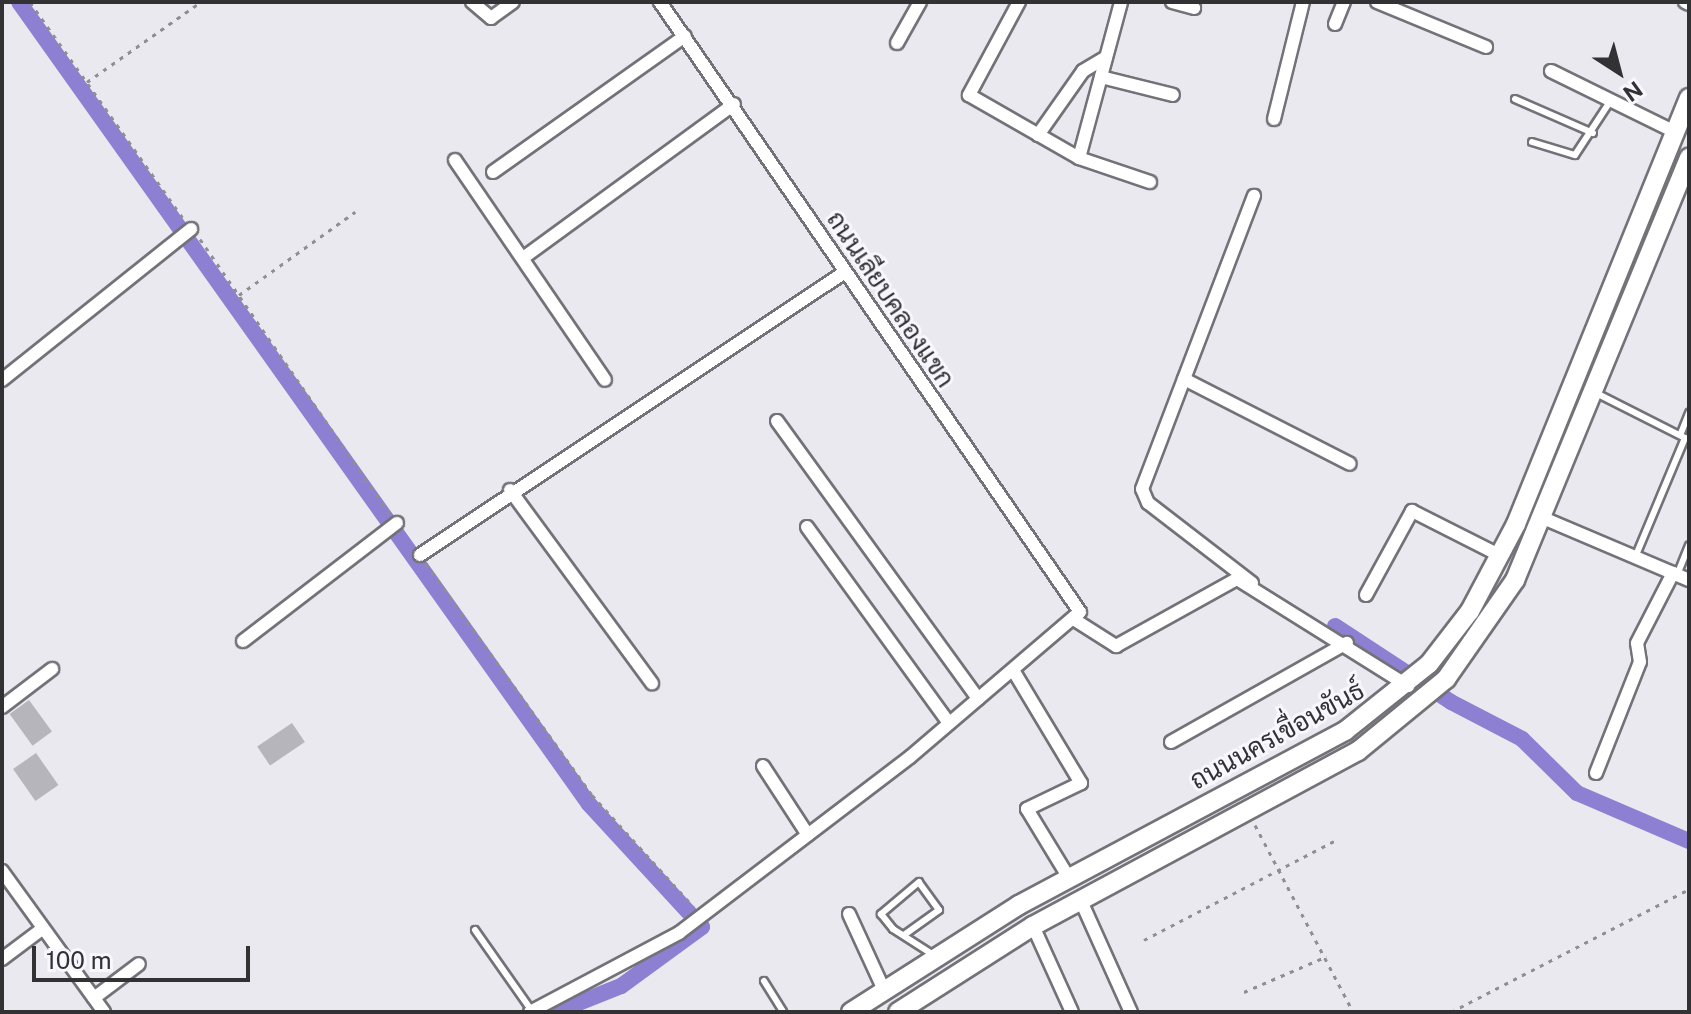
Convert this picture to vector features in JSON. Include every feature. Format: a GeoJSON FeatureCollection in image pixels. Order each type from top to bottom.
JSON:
{"type":"FeatureCollection","features":[{"type":"Feature","properties":{"kind":"main road","name":"ถนนนครเขื่อนขันธ์"},"geometry":{"type":"LineString","coordinates":[[851,1012],[935,956],[1069,878],[1389,702],[1449,642],[1501,556],[1689,98]]}},
{"type":"Feature","properties":{"kind":"main road","name":"ถนนนครเขื่อนขันธ์"},"geometry":{"type":"LineString","coordinates":[[898,1012],[1033,926],[1248,811],[1408,715],[1438,687],[1495,612],[1543,518],[1689,157]]}},
{"type":"Feature","properties":{"kind":"main road"},"geometry":{"type":"LineString","coordinates":[[1582,359],[1603,367]]}},
{"type":"Feature","properties":{"kind":"main road"},"geometry":{"type":"LineString","coordinates":[[1178,820],[1190,842]]}},
{"type":"Feature","properties":{"kind":"street"},"geometry":{"type":"LineString","coordinates":[[472,2],[491,18],[513,2]]}},
{"type":"Feature","properties":{"kind":"street","name":"ถนนเลียบคลองแขก"},"geometry":{"type":"LineString","coordinates":[[660,2],[734,104],[845,272],[1077,603],[1075,620]]}},
{"type":"Feature","properties":{"kind":"street"},"geometry":{"type":"LineString","coordinates":[[897,43],[920,2]]}},
{"type":"Feature","properties":{"kind":"street"},"geometry":{"type":"LineString","coordinates":[[1019,2],[967,89],[1079,158],[1150,182]]}},
{"type":"Feature","properties":{"kind":"street"},"geometry":{"type":"LineString","coordinates":[[1079,158],[1121,2]]}},
{"type":"Feature","properties":{"kind":"street"},"geometry":{"type":"LineString","coordinates":[[1172,2],[1194,8]]}},
{"type":"Feature","properties":{"kind":"street"},"geometry":{"type":"LineString","coordinates":[[1274,119],[1303,2]]}},
{"type":"Feature","properties":{"kind":"street"},"geometry":{"type":"LineString","coordinates":[[1335,24],[1344,2]]}},
{"type":"Feature","properties":{"kind":"street"},"geometry":{"type":"LineString","coordinates":[[1377,2],[1486,47]]}},
{"type":"Feature","properties":{"kind":"street"},"geometry":{"type":"LineString","coordinates":[[493,172],[685,36]]}},
{"type":"Feature","properties":{"kind":"street"},"geometry":{"type":"LineString","coordinates":[[1038,135],[1083,71],[1106,57]]}},
{"type":"Feature","properties":{"kind":"street"},"geometry":{"type":"LineString","coordinates":[[1551,71],[1675,132]]}},
{"type":"Feature","properties":{"kind":"street"},"geometry":{"type":"LineString","coordinates":[[1101,77],[1173,95]]}},
{"type":"Feature","properties":{"kind":"street"},"geometry":{"type":"LineString","coordinates":[[523,258],[734,104]]}},
{"type":"Feature","properties":{"kind":"street"},"geometry":{"type":"LineString","coordinates":[[455,160],[605,380]]}},
{"type":"Feature","properties":{"kind":"street"},"geometry":{"type":"LineString","coordinates":[[1254,196],[1142,489],[1148,503],[1252,583],[1347,643],[1414,680]]}},
{"type":"Feature","properties":{"kind":"street"},"geometry":{"type":"LineString","coordinates":[[2,380],[186,233]]}},
{"type":"Feature","properties":{"kind":"street"},"geometry":{"type":"LineString","coordinates":[[420,555],[510,490],[524,489],[845,272]]}},
{"type":"Feature","properties":{"kind":"street"},"geometry":{"type":"LineString","coordinates":[[1184,379],[1350,464]]}},
{"type":"Feature","properties":{"kind":"street"},"geometry":{"type":"LineString","coordinates":[[777,421],[978,699]]}},
{"type":"Feature","properties":{"kind":"street"},"geometry":{"type":"LineString","coordinates":[[510,490],[652,683]]}},
{"type":"Feature","properties":{"kind":"street"},"geometry":{"type":"LineString","coordinates":[[1366,595],[1412,511],[1501,556]]}},
{"type":"Feature","properties":{"kind":"street"},"geometry":{"type":"LineString","coordinates":[[1543,518],[1680,576],[1637,643],[1640,662],[1596,773]]}},
{"type":"Feature","properties":{"kind":"street"},"geometry":{"type":"LineString","coordinates":[[807,527],[949,723]]}},
{"type":"Feature","properties":{"kind":"street"},"geometry":{"type":"LineString","coordinates":[[243,641],[391,528]]}},
{"type":"Feature","properties":{"kind":"street"},"geometry":{"type":"LineString","coordinates":[[531,1012],[662,946],[700,913],[808,835],[1075,620],[1116,646],[1231,580],[1252,583]]}},
{"type":"Feature","properties":{"kind":"street"},"geometry":{"type":"LineString","coordinates":[[1171,742],[1347,643]]}},
{"type":"Feature","properties":{"kind":"street"},"geometry":{"type":"LineString","coordinates":[[2,707],[52,669]]}},
{"type":"Feature","properties":{"kind":"street"},"geometry":{"type":"LineString","coordinates":[[1013,670],[1081,783],[1027,809],[1069,878]]}},
{"type":"Feature","properties":{"kind":"street"},"geometry":{"type":"LineString","coordinates":[[763,766],[808,835]]}},
{"type":"Feature","properties":{"kind":"street"},"geometry":{"type":"LineString","coordinates":[[2,871],[104,1012]]}},
{"type":"Feature","properties":{"kind":"street"},"geometry":{"type":"LineString","coordinates":[[1081,901],[1131,1012]]}},
{"type":"Feature","properties":{"kind":"street"},"geometry":{"type":"LineString","coordinates":[[849,914],[884,990]]}},
{"type":"Feature","properties":{"kind":"street"},"geometry":{"type":"LineString","coordinates":[[1033,926],[1072,1012]]}},
{"type":"Feature","properties":{"kind":"street"},"geometry":{"type":"LineString","coordinates":[[2,959],[42,929]]}},
{"type":"Feature","properties":{"kind":"street"},"geometry":{"type":"LineString","coordinates":[[94,998],[139,964]]}},
{"type":"Feature","properties":{"kind":"lane"},"geometry":{"type":"LineString","coordinates":[[1515,99],[1593,133]]}},
{"type":"Feature","properties":{"kind":"lane"},"geometry":{"type":"LineString","coordinates":[[1532,142],[1575,155],[1593,133],[1611,100]]}},
{"type":"Feature","properties":{"kind":"lane"},"geometry":{"type":"LineString","coordinates":[[1593,392],[1681,433]]}},
{"type":"Feature","properties":{"kind":"lane"},"geometry":{"type":"LineString","coordinates":[[1636,555],[1685,445],[1681,433],[1689,413]]}},
{"type":"Feature","properties":{"kind":"lane"},"geometry":{"type":"LineString","coordinates":[[1680,576],[1689,545]]}},
{"type":"Feature","properties":{"kind":"lane"},"geometry":{"type":"LineString","coordinates":[[904,935],[939,910],[919,882],[881,914],[904,935],[935,956]]}},
{"type":"Feature","properties":{"kind":"lane"},"geometry":{"type":"LineString","coordinates":[[475,930],[531,1012]]}},
{"type":"Feature","properties":{"kind":"lane"},"geometry":{"type":"LineString","coordinates":[[764,981],[783,1012]]}},
{"type":"Feature","properties":{"kind":"path"},"geometry":{"type":"LineString","coordinates":[[30,2],[87,82],[186,233],[239,295],[391,528]]}},
{"type":"Feature","properties":{"kind":"path"},"geometry":{"type":"LineString","coordinates":[[87,82],[201,2]]}},
{"type":"Feature","properties":{"kind":"path"},"geometry":{"type":"LineString","coordinates":[[239,295],[355,212]]}},
{"type":"Feature","properties":{"kind":"path"},"geometry":{"type":"LineString","coordinates":[[420,555],[592,795],[700,913]]}},
{"type":"Feature","properties":{"kind":"path"},"geometry":{"type":"LineString","coordinates":[[1248,811],[1327,956],[1353,1012]]}},
{"type":"Feature","properties":{"kind":"path"},"geometry":{"type":"LineString","coordinates":[[1144,940],[1338,839]]}},
{"type":"Feature","properties":{"kind":"path"},"geometry":{"type":"LineString","coordinates":[[1451,1012],[1689,889]]}},
{"type":"Feature","properties":{"kind":"path"},"geometry":{"type":"LineString","coordinates":[[1244,992],[1327,956]]}},
{"type":"Feature","properties":{"kind":"building"},"geometry":{"type":"Polygon","coordinates":[[[29,700],[52,732],[33,746],[10,714],[29,700]]]}},
{"type":"Feature","properties":{"kind":"building"},"geometry":{"type":"Polygon","coordinates":[[[292,723],[305,742],[270,766],[257,746],[292,723]]]}},
{"type":"Feature","properties":{"kind":"building"},"geometry":{"type":"Polygon","coordinates":[[[36,753],[58,785],[35,801],[13,769],[36,753]]]}},
{"type":"Feature","properties":{"kind":"waterway"},"geometry":{"type":"LineString","coordinates":[[19,2],[589,804],[702,927],[621,986],[556,1012]]}},
{"type":"Feature","properties":{"kind":"waterway"},"geometry":{"type":"LineString","coordinates":[[1335,626],[1451,702],[1522,739],[1577,793],[1689,841]]}}]}
